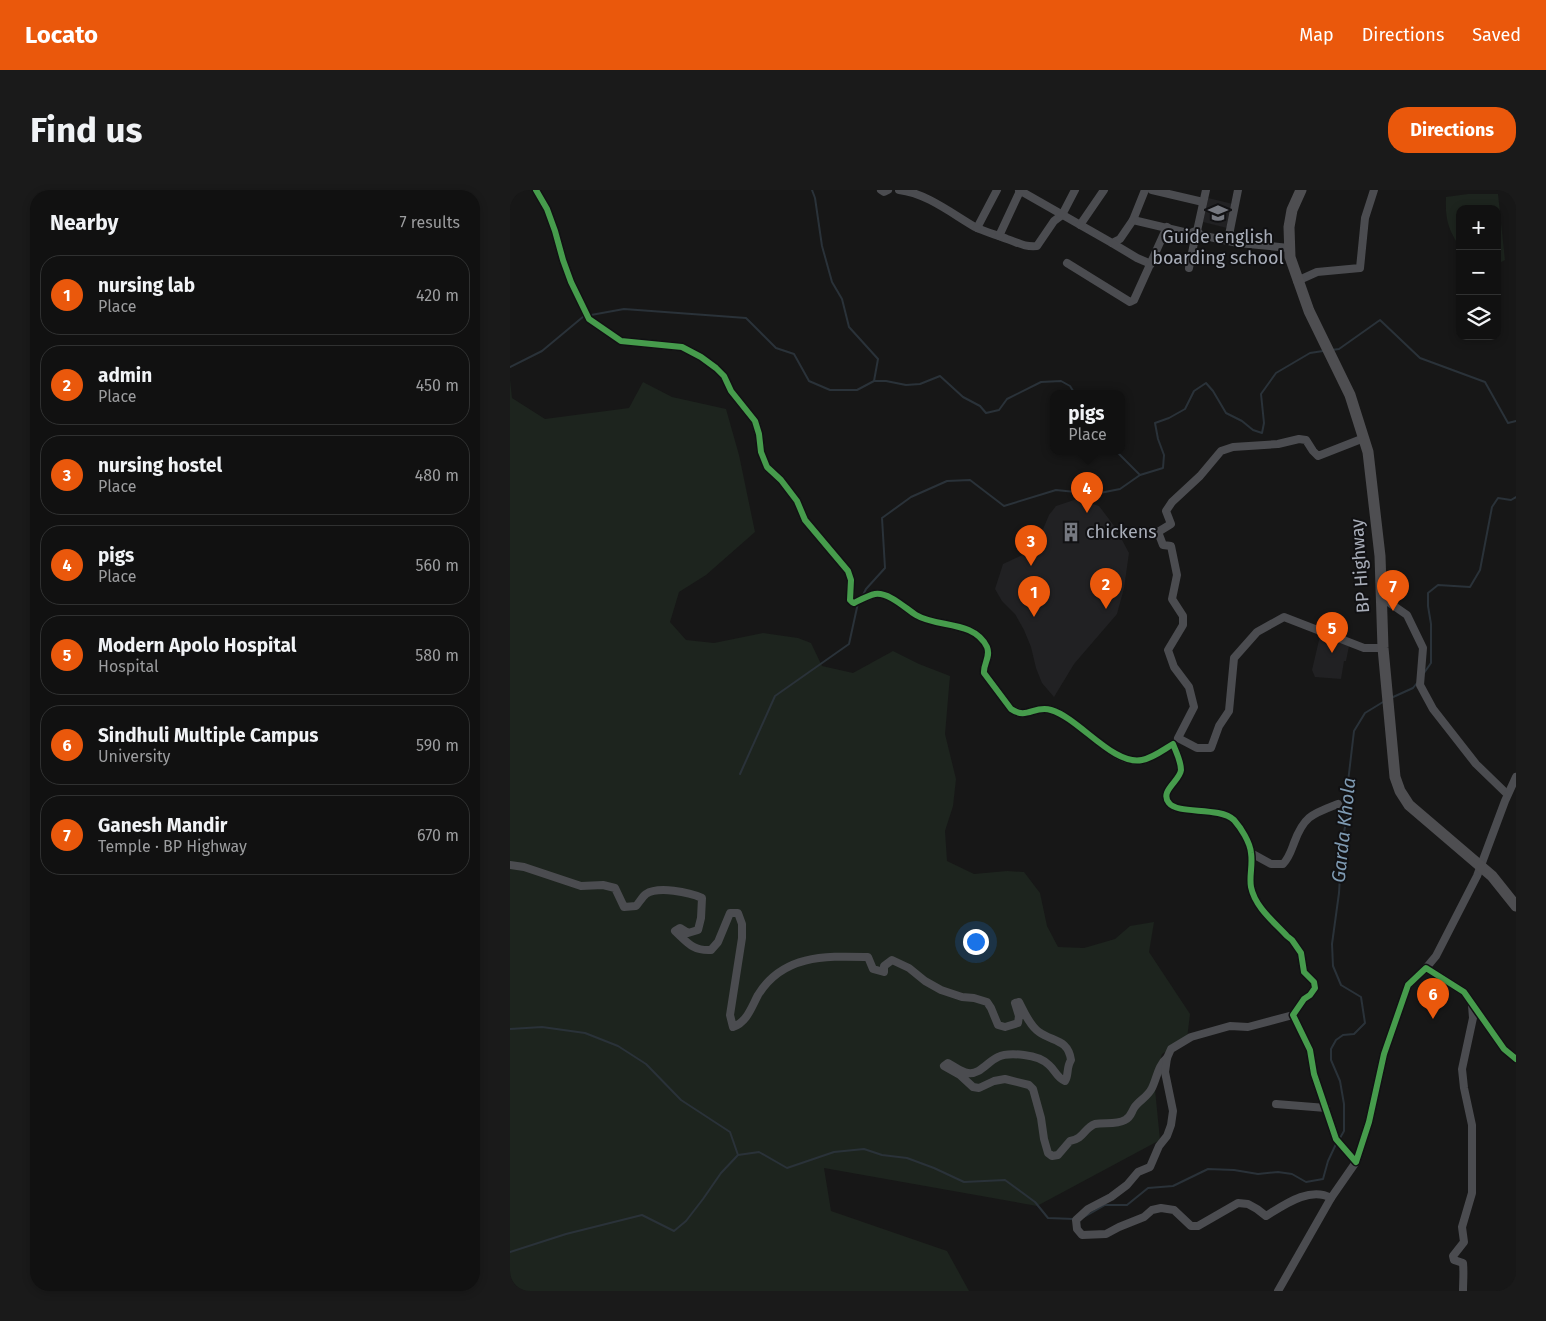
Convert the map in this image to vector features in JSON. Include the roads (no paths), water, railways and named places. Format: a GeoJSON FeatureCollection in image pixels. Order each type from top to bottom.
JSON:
{"type":"FeatureCollection","features":[{"type":"Feature","properties":{"kind":"highway","name":"BP Highway"},"geometry":{"type":"LineString","coordinates":[[1301,190],[1292,210],[1289,227],[1290,257],[1309,311],[1350,395],[1368,452],[1378,547],[1383,648],[1395,777],[1400,791],[1409,805],[1480,865],[1500,885],[1516,906]]}},
{"type":"Feature","properties":{"kind":"street"},"geometry":{"type":"LineString","coordinates":[[536,190],[555,231],[571,282],[589,320],[622,341],[682,347],[701,357],[724,376],[730,391],[755,421],[766,467],[780,480],[797,501],[805,520],[848,571],[851,580],[850,600],[852,602],[854,603],[875,594],[882,595],[918,616],[970,630],[987,647],[988,654],[983,670],[984,673],[1011,709],[1022,715],[1035,710],[1050,709],[1068,716],[1116,755],[1131,760],[1141,760],[1175,741],[1194,707],[1189,687],[1174,666],[1168,650],[1183,625],[1183,616],[1172,599],[1178,575],[1171,546],[1163,545],[1158,532],[1171,524],[1166,511],[1172,502],[1200,476],[1221,451],[1233,447],[1278,444],[1299,439],[1306,440],[1318,456],[1364,438]]}},
{"type":"Feature","properties":{"kind":"street"},"geometry":{"type":"LineString","coordinates":[[880,190],[884,192],[888,190]]}},
{"type":"Feature","properties":{"kind":"street"},"geometry":{"type":"LineString","coordinates":[[899,190],[911,192],[931,201],[977,228],[1022,245],[1037,246],[1054,221],[1062,215],[1075,190]]}},
{"type":"Feature","properties":{"kind":"street"},"geometry":{"type":"LineString","coordinates":[[977,228],[997,190]]}},
{"type":"Feature","properties":{"kind":"street"},"geometry":{"type":"LineString","coordinates":[[1080,225],[1104,190]]}},
{"type":"Feature","properties":{"kind":"street"},"geometry":{"type":"LineString","coordinates":[[1112,243],[1120,239],[1133,220],[1146,190]]}},
{"type":"Feature","properties":{"kind":"street"},"geometry":{"type":"LineString","coordinates":[[1152,190],[1203,202]]}},
{"type":"Feature","properties":{"kind":"street"},"geometry":{"type":"LineString","coordinates":[[1189,268],[1206,190]]}},
{"type":"Feature","properties":{"kind":"street"},"geometry":{"type":"LineString","coordinates":[[1228,240],[1238,190]]}},
{"type":"Feature","properties":{"kind":"street"},"geometry":{"type":"LineString","coordinates":[[1297,280],[1317,272],[1360,268],[1365,218],[1374,190]]}},
{"type":"Feature","properties":{"kind":"street"},"geometry":{"type":"LineString","coordinates":[[999,236],[1019,191],[1136,258],[1151,264]]}},
{"type":"Feature","properties":{"kind":"street"},"geometry":{"type":"LineString","coordinates":[[1133,220],[1238,243],[1289,248]]}},
{"type":"Feature","properties":{"kind":"street"},"geometry":{"type":"LineString","coordinates":[[1066,263],[1130,302],[1134,300],[1167,227]]}},
{"type":"Feature","properties":{"kind":"street"},"geometry":{"type":"LineString","coordinates":[[1381,597],[1407,615],[1423,648],[1420,685],[1434,708],[1476,764],[1507,794]]}},
{"type":"Feature","properties":{"kind":"street"},"geometry":{"type":"LineString","coordinates":[[1175,741],[1198,748],[1211,748],[1219,726],[1228,711],[1234,658],[1257,632],[1284,617],[1364,648],[1383,648]]}},
{"type":"Feature","properties":{"kind":"street"},"geometry":{"type":"LineString","coordinates":[[1175,741],[1181,770],[1168,790],[1166,796],[1168,802],[1172,806],[1221,813],[1232,819],[1242,830],[1252,853],[1250,870],[1251,888],[1259,906],[1292,940],[1301,953],[1304,972],[1314,982],[1315,988],[1304,999],[1294,1015],[1248,1027],[1230,1026],[1191,1037],[1171,1050],[1167,1058],[1165,1072],[1173,1111],[1172,1125],[1167,1136],[1159,1146],[1150,1167],[1138,1172],[1127,1185],[1088,1209],[1076,1220],[1077,1229],[1082,1235],[1106,1234],[1144,1217],[1152,1210],[1161,1208],[1174,1210],[1191,1226],[1198,1226],[1238,1203],[1248,1204],[1257,1208],[1266,1216],[1304,1196],[1316,1193],[1325,1194],[1331,1198]]}},
{"type":"Feature","properties":{"kind":"street"},"geometry":{"type":"LineString","coordinates":[[1278,1291],[1331,1198],[1356,1162],[1369,1122],[1384,1054],[1408,985],[1436,956],[1477,876],[1507,794],[1516,777]]}},
{"type":"Feature","properties":{"kind":"street"},"geometry":{"type":"LineString","coordinates":[[1252,853],[1271,864],[1283,864],[1291,852],[1300,828],[1307,819],[1315,813],[1338,804]]}},
{"type":"Feature","properties":{"kind":"street"},"geometry":{"type":"LineString","coordinates":[[510,865],[524,867],[581,886],[603,885],[615,888],[624,907],[636,906],[647,893],[659,890],[692,893],[702,898],[698,930],[688,933],[680,928],[675,931],[692,946],[700,950],[711,950],[718,942],[730,912],[738,913],[742,924],[742,938],[730,1015],[733,1027],[742,1024],[759,994],[772,978],[786,967],[803,960],[837,956],[868,957],[873,969],[884,972],[884,966],[892,960],[909,968],[925,981],[941,990],[987,1002],[998,1025],[1004,1026],[1018,1023],[1019,1016],[1015,1003],[1020,1002],[1029,1020],[1038,1032],[1068,1048],[1070,1060],[1065,1081],[1061,1079],[1049,1064],[1038,1058],[1025,1055],[999,1056],[976,1072],[969,1073],[948,1063],[944,1066],[960,1075],[974,1087],[979,1088],[994,1081],[1005,1079],[1029,1085],[1033,1089],[1048,1153],[1052,1156],[1058,1155],[1070,1141],[1077,1140],[1090,1127],[1097,1124],[1124,1121],[1131,1116],[1139,1102],[1145,1099],[1152,1088],[1162,1061],[1167,1058]]}},
{"type":"Feature","properties":{"kind":"street"},"geometry":{"type":"LineString","coordinates":[[1426,968],[1464,992],[1504,1049],[1516,1059]]}},
{"type":"Feature","properties":{"kind":"street"},"geometry":{"type":"LineString","coordinates":[[1463,1291],[1463,1263],[1454,1260],[1454,1256],[1464,1242],[1462,1227],[1472,1193],[1472,1125],[1462,1069],[1473,1018],[1472,1003]]}},
{"type":"Feature","properties":{"kind":"street"},"geometry":{"type":"LineString","coordinates":[[1294,1015],[1310,1050],[1314,1074],[1339,1142],[1356,1162]]}},
{"type":"Feature","properties":{"kind":"street"},"geometry":{"type":"LineString","coordinates":[[1276,1104],[1326,1108]]}},
{"type":"Feature","properties":{"kind":"waterway"},"geometry":{"type":"LineString","coordinates":[[812,190],[815,198],[822,246],[832,282],[842,299],[849,327],[878,359],[874,381],[906,385],[920,384],[940,376],[963,397],[980,406],[986,413],[999,410],[1007,399],[1041,382],[1061,381],[1070,386],[1072,390]]}},
{"type":"Feature","properties":{"kind":"waterway"},"geometry":{"type":"LineString","coordinates":[[591,315],[624,309],[746,318],[776,348],[794,354],[809,381],[830,390],[857,390],[874,381]]}},
{"type":"Feature","properties":{"kind":"waterway"},"geometry":{"type":"LineString","coordinates":[[510,367],[542,351],[584,316]]}},
{"type":"Feature","properties":{"kind":"waterway"},"geometry":{"type":"LineString","coordinates":[[1332,350],[1339,349],[1380,320],[1420,358],[1485,382],[1508,423],[1516,421]]}},
{"type":"Feature","properties":{"kind":"waterway"},"geometry":{"type":"LineString","coordinates":[[863,595],[885,568],[882,518],[911,497],[947,481],[970,480],[1004,506],[1056,490],[1095,494],[1120,489],[1140,475],[1163,468],[1164,455],[1155,423],[1185,409],[1194,391],[1206,383],[1226,413],[1242,421],[1253,430],[1262,433],[1264,423],[1261,394],[1276,373],[1310,353],[1323,351]]}},
{"type":"Feature","properties":{"kind":"waterway"},"geometry":{"type":"LineString","coordinates":[[1120,455],[1140,475]]}},
{"type":"Feature","properties":{"kind":"waterway","name":"Garda Khola"},"geometry":{"type":"LineString","coordinates":[[1424,673],[1431,663],[1431,624],[1428,593],[1438,585],[1470,587],[1480,570],[1492,507],[1498,498],[1511,500],[1516,497]]}},
{"type":"Feature","properties":{"kind":"waterway"},"geometry":{"type":"LineString","coordinates":[[740,774],[775,696],[849,644],[858,603]]}},
{"type":"Feature","properties":{"kind":"waterway","name":"Garda Khola"},"geometry":{"type":"LineString","coordinates":[[1391,698],[1413,688],[1417,683]]}},
{"type":"Feature","properties":{"kind":"waterway","name":"Garda Khola"},"geometry":{"type":"LineString","coordinates":[[1340,1138],[1344,1131],[1344,1104],[1340,1081],[1331,1060],[1331,1049],[1336,1040],[1343,1035],[1354,1034],[1365,1023],[1361,997],[1341,985],[1333,966],[1332,944],[1339,893],[1342,842],[1350,802],[1348,782],[1354,731],[1365,713],[1383,702]]}},
{"type":"Feature","properties":{"kind":"waterway"},"geometry":{"type":"LineString","coordinates":[[510,1029],[542,1027],[585,1033],[618,1046],[646,1064],[681,1100],[730,1132],[738,1155]]}},
{"type":"Feature","properties":{"kind":"waterway"},"geometry":{"type":"LineString","coordinates":[[1084,1217],[1105,1205],[1127,1205],[1148,1188],[1173,1186],[1208,1169],[1234,1170],[1258,1174],[1278,1172],[1292,1174],[1306,1182],[1323,1179],[1328,1161],[1336,1144]]}},
{"type":"Feature","properties":{"kind":"waterway"},"geometry":{"type":"LineString","coordinates":[[510,1252],[566,1234],[642,1215],[674,1231],[686,1221],[721,1173],[738,1155],[759,1152],[787,1168],[834,1152],[864,1149],[882,1155],[907,1158],[964,1182],[1005,1180],[1035,1202],[1048,1218],[1074,1219]]}},
{"type":"Feature","properties":{"kind":"place","name":"Guide english boarding school"},"geometry":{"type":"Point","coordinates":[1218,213]}},
{"type":"Feature","properties":{"kind":"place","name":"pigs"},"geometry":{"type":"Point","coordinates":[1087,513]}},
{"type":"Feature","properties":{"kind":"place","name":"chickens"},"geometry":{"type":"Point","coordinates":[1071,532]}},
{"type":"Feature","properties":{"kind":"place","name":"nursing hostel"},"geometry":{"type":"Point","coordinates":[1031,566]}},
{"type":"Feature","properties":{"kind":"place","name":"admin"},"geometry":{"type":"Point","coordinates":[1106,609]}},
{"type":"Feature","properties":{"kind":"place","name":"Ganesh Mandir"},"geometry":{"type":"Point","coordinates":[1393,611]}},
{"type":"Feature","properties":{"kind":"place","name":"nursing lab"},"geometry":{"type":"Point","coordinates":[1034,617]}},
{"type":"Feature","properties":{"kind":"place","name":"Modern Apolo Hospital"},"geometry":{"type":"Point","coordinates":[1332,653]}},
{"type":"Feature","properties":{"kind":"place","name":"Sindhuli Multiple Campus"},"geometry":{"type":"Point","coordinates":[1433,1019]}}]}
